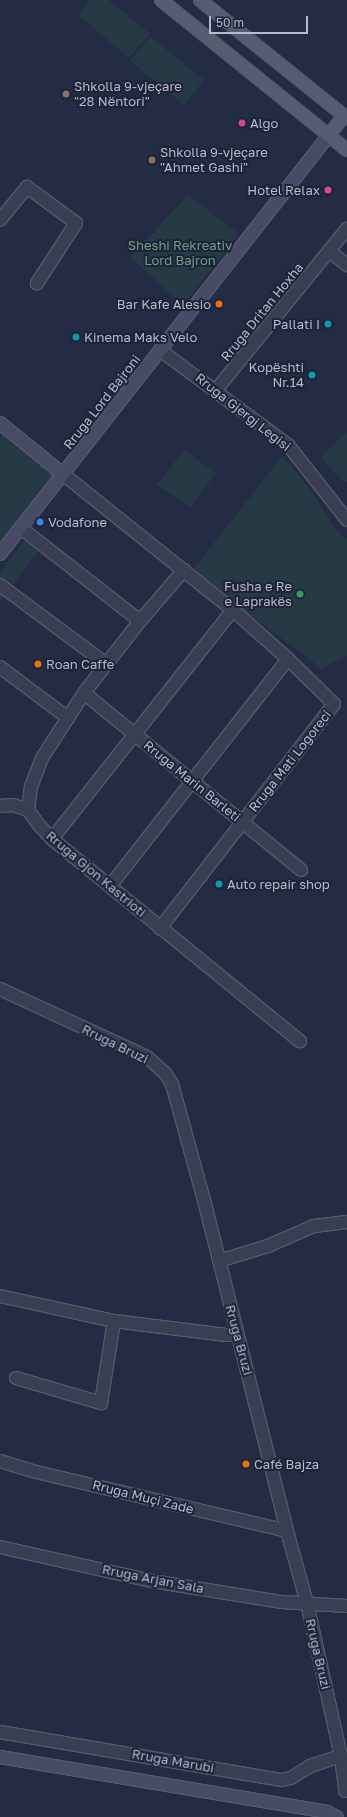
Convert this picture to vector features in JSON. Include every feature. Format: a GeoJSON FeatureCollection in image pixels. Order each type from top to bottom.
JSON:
{"type":"FeatureCollection","features":[{"type":"Feature","properties":{"kind":"main road"},"geometry":{"type":"LineString","coordinates":[[161,0],[347,150]]}},
{"type":"Feature","properties":{"kind":"main road"},"geometry":{"type":"LineString","coordinates":[[200,0],[346,117]]}},
{"type":"Feature","properties":{"kind":"main road","name":"Rruga Lord Bajroni"},"geometry":{"type":"LineString","coordinates":[[0,554],[329,135],[346,117]]}},
{"type":"Feature","properties":{"kind":"main road"},"geometry":{"type":"LineString","coordinates":[[0,423],[63,474]]}},
{"type":"Feature","properties":{"kind":"main road"},"geometry":{"type":"LineString","coordinates":[[0,1757],[327,1812],[337,1817]]}},
{"type":"Feature","properties":{"kind":"street"},"geometry":{"type":"LineString","coordinates":[[0,220],[27,187],[76,223],[37,283]]}},
{"type":"Feature","properties":{"kind":"street","name":"Rruga Dritan Hoxha"},"geometry":{"type":"LineString","coordinates":[[216,390],[347,229]]}},
{"type":"Feature","properties":{"kind":"street"},"geometry":{"type":"LineString","coordinates":[[329,251],[347,266]]}},
{"type":"Feature","properties":{"kind":"street","name":"Rruga Gjergj Legisi"},"geometry":{"type":"LineString","coordinates":[[160,350],[216,390],[288,445],[347,520]]}},
{"type":"Feature","properties":{"kind":"street","name":"Rruga Mati Logoreci"},"geometry":{"type":"LineString","coordinates":[[63,474],[233,610],[288,659],[334,704],[160,928]]}},
{"type":"Feature","properties":{"kind":"street"},"geometry":{"type":"LineString","coordinates":[[21,528],[140,621]]}},
{"type":"Feature","properties":{"kind":"street"},"geometry":{"type":"LineString","coordinates":[[0,806],[13,805],[28,810],[31,786],[42,758],[84,693],[140,621],[184,570]]}},
{"type":"Feature","properties":{"kind":"street"},"geometry":{"type":"LineString","coordinates":[[0,585],[106,664]]}},
{"type":"Feature","properties":{"kind":"street"},"geometry":{"type":"LineString","coordinates":[[52,839],[233,610]]}},
{"type":"Feature","properties":{"kind":"street"},"geometry":{"type":"LineString","coordinates":[[110,886],[288,659]]}},
{"type":"Feature","properties":{"kind":"street"},"geometry":{"type":"LineString","coordinates":[[0,667],[68,718]]}},
{"type":"Feature","properties":{"kind":"street","name":"Rruga Marin Barleti"},"geometry":{"type":"LineString","coordinates":[[84,693],[301,870]]}},
{"type":"Feature","properties":{"kind":"street","name":"Rruga Gjon Kastrioti"},"geometry":{"type":"LineString","coordinates":[[28,810],[38,824],[52,839],[300,1041]]}},
{"type":"Feature","properties":{"kind":"street","name":"Rruga Bruzi"},"geometry":{"type":"LineString","coordinates":[[0,989],[146,1057],[166,1074],[176,1094],[287,1531],[307,1603],[341,1756],[345,1791]]}},
{"type":"Feature","properties":{"kind":"street"},"geometry":{"type":"LineString","coordinates":[[218,1261],[268,1246],[314,1226],[347,1222]]}},
{"type":"Feature","properties":{"kind":"street"},"geometry":{"type":"LineString","coordinates":[[0,1296],[114,1321],[226,1335],[238,1335]]}},
{"type":"Feature","properties":{"kind":"street"},"geometry":{"type":"LineString","coordinates":[[16,1378],[101,1403],[114,1321]]}},
{"type":"Feature","properties":{"kind":"street","name":"Rruga Muçi Zade"},"geometry":{"type":"LineString","coordinates":[[0,1461],[32,1471],[287,1531]]}},
{"type":"Feature","properties":{"kind":"street","name":"Rruga Arjan Sala"},"geometry":{"type":"LineString","coordinates":[[0,1547],[152,1581],[282,1602],[347,1606]]}},
{"type":"Feature","properties":{"kind":"street","name":"Rruga Marubi"},"geometry":{"type":"LineString","coordinates":[[0,1732],[282,1780],[291,1778],[310,1766],[341,1756]]}},
{"type":"Feature","properties":{"kind":"green space"},"geometry":{"type":"Polygon","coordinates":[[[90,0],[109,0],[150,34],[129,58],[78,15],[90,0]]]}},
{"type":"Feature","properties":{"kind":"green space"},"geometry":{"type":"Polygon","coordinates":[[[150,36],[204,80],[184,105],[130,61],[150,36]]]}},
{"type":"Feature","properties":{"kind":"green space","name":"Sheshi Rekreativ Lord Bajron"},"geometry":{"type":"Polygon","coordinates":[[[188,195],[239,234],[183,305],[130,257],[188,195]]]}},
{"type":"Feature","properties":{"kind":"green space"},"geometry":{"type":"Polygon","coordinates":[[[6,428],[63,474],[0,554],[0,438],[6,428]]]}},
{"type":"Feature","properties":{"kind":"green space"},"geometry":{"type":"Polygon","coordinates":[[[347,432],[347,481],[345,483],[320,457],[347,432]]]}},
{"type":"Feature","properties":{"kind":"green space"},"geometry":{"type":"Polygon","coordinates":[[[184,450],[216,473],[190,507],[157,485],[184,450]]]}},
{"type":"Feature","properties":{"kind":"green space","name":"Fusha e Re e Laprakës"},"geometry":{"type":"Polygon","coordinates":[[[283,455],[316,498],[335,528],[347,540],[347,655],[322,669],[192,571],[283,455]]]}},
{"type":"Feature","properties":{"kind":"green space"},"geometry":{"type":"Polygon","coordinates":[[[29,534],[43,545],[0,602],[0,572],[29,534]]]}},
{"type":"Feature","properties":{"kind":"place","name":"Shkolla 9-vjeçare \"28 Nëntori\""},"geometry":{"type":"Point","coordinates":[66,94]}},
{"type":"Feature","properties":{"kind":"place","name":"Algo"},"geometry":{"type":"Point","coordinates":[242,123]}},
{"type":"Feature","properties":{"kind":"place","name":"Shkolla 9-vjeçare \"Ahmet Gashi\""},"geometry":{"type":"Point","coordinates":[152,160]}},
{"type":"Feature","properties":{"kind":"place","name":"Hotel Relax"},"geometry":{"type":"Point","coordinates":[328,190]}},
{"type":"Feature","properties":{"kind":"place","name":"Bar Kafe Alesio"},"geometry":{"type":"Point","coordinates":[219,304]}},
{"type":"Feature","properties":{"kind":"place","name":"Pallati I"},"geometry":{"type":"Point","coordinates":[328,324]}},
{"type":"Feature","properties":{"kind":"place","name":"Kinema Maks Velo"},"geometry":{"type":"Point","coordinates":[76,337]}},
{"type":"Feature","properties":{"kind":"place","name":"Kopështi Nr.14"},"geometry":{"type":"Point","coordinates":[312,375]}},
{"type":"Feature","properties":{"kind":"place","name":"Vodafone"},"geometry":{"type":"Point","coordinates":[40,522]}},
{"type":"Feature","properties":{"kind":"place","name":"Fusha e Re e Laprakës"},"geometry":{"type":"Point","coordinates":[300,594]}},
{"type":"Feature","properties":{"kind":"place","name":"Roan Caffe"},"geometry":{"type":"Point","coordinates":[38,664]}},
{"type":"Feature","properties":{"kind":"place","name":"Auto repair shop"},"geometry":{"type":"Point","coordinates":[219,884]}},
{"type":"Feature","properties":{"kind":"place","name":"Café Bajza"},"geometry":{"type":"Point","coordinates":[246,1464]}}]}
